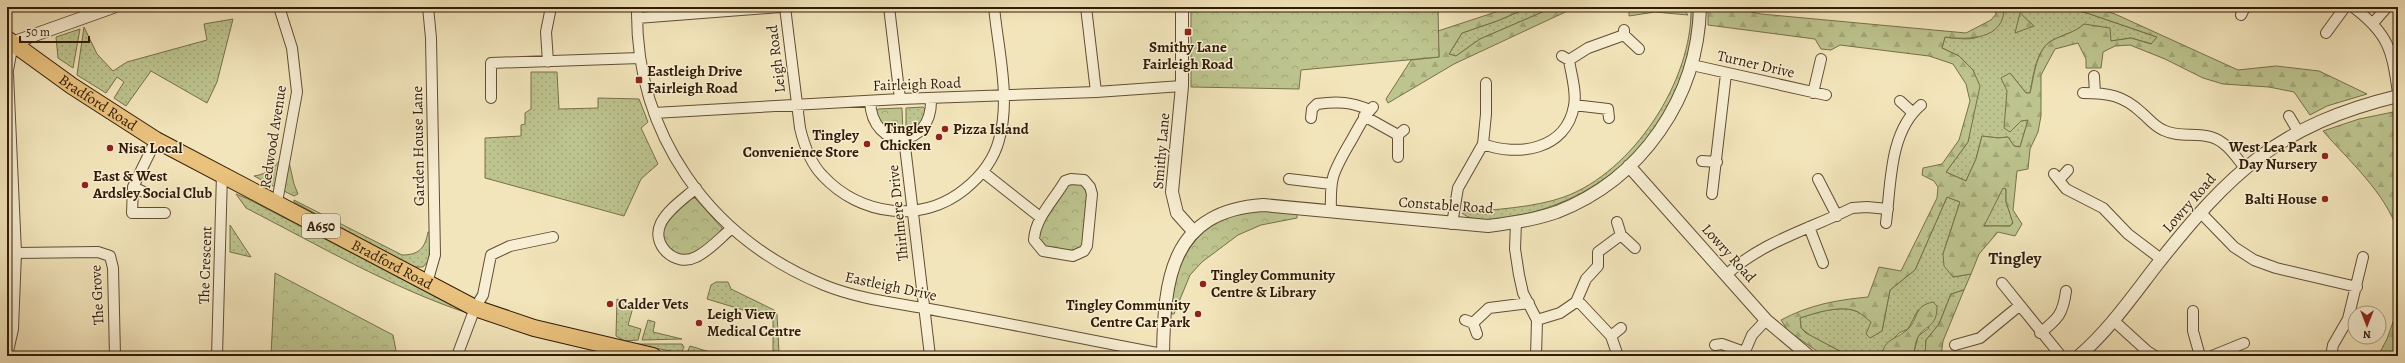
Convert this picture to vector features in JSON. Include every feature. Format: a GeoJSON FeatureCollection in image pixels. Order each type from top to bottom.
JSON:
{"type":"FeatureCollection","features":[{"type":"Feature","properties":{"kind":"main road","name":"Bradford Road"},"geometry":{"type":"LineString","coordinates":[[10,41],[72,86],[156,140],[277,202],[475,308],[534,328],[653,356]]}},
{"type":"Feature","properties":{"kind":"street"},"geometry":{"type":"LineString","coordinates":[[7,70],[10,41],[113,7]]}},
{"type":"Feature","properties":{"kind":"street","name":"Redwood Avenue"},"geometry":{"type":"LineString","coordinates":[[277,202],[297,92],[292,48],[279,7]]}},
{"type":"Feature","properties":{"kind":"street","name":"Garden House Lane"},"geometry":{"type":"LineString","coordinates":[[427,283],[435,255],[431,38],[428,7]]}},
{"type":"Feature","properties":{"kind":"street"},"geometry":{"type":"LineString","coordinates":[[548,62],[546,32],[551,7]]}},
{"type":"Feature","properties":{"kind":"street","name":"Eastleigh Drive"},"geometry":{"type":"LineString","coordinates":[[637,7],[640,58],[654,113],[672,155],[683,174],[732,228],[756,249],[775,261],[824,285],[874,300],[924,308],[1163,355]]}},
{"type":"Feature","properties":{"kind":"street"},"geometry":{"type":"LineString","coordinates":[[637,18],[780,7]]}},
{"type":"Feature","properties":{"kind":"street","name":"Leigh Road"},"geometry":{"type":"LineString","coordinates":[[785,7],[797,107],[805,146],[823,176],[850,199],[869,207],[891,212],[913,211],[943,203],[957,196],[983,172]]}},
{"type":"Feature","properties":{"kind":"street"},"geometry":{"type":"LineString","coordinates":[[889,7],[900,99]]}},
{"type":"Feature","properties":{"kind":"street"},"geometry":{"type":"LineString","coordinates":[[994,7],[1004,96],[999,140],[983,172],[1040,217]]}},
{"type":"Feature","properties":{"kind":"street"},"geometry":{"type":"LineString","coordinates":[[1086,7],[1096,92]]}},
{"type":"Feature","properties":{"kind":"street","name":"Smithy Lane"},"geometry":{"type":"LineString","coordinates":[[1182,7],[1182,86],[1172,192],[1177,213],[1194,232]]}},
{"type":"Feature","properties":{"kind":"street","name":"Constable Road"},"geometry":{"type":"LineString","coordinates":[[1194,232],[1218,216],[1247,206],[1263,205],[1452,224],[1488,226],[1516,222],[1571,206],[1600,190],[1630,166],[1649,147],[1667,120],[1684,88],[1692,65],[1700,7]]}},
{"type":"Feature","properties":{"kind":"street"},"geometry":{"type":"LineString","coordinates":[[2326,33],[2345,7]]}},
{"type":"Feature","properties":{"kind":"street"},"geometry":{"type":"LineString","coordinates":[[2353,7],[2374,22],[2382,35],[2394,65],[2398,95]]}},
{"type":"Feature","properties":{"kind":"street"},"geometry":{"type":"LineString","coordinates":[[2374,22],[2387,7]]}},
{"type":"Feature","properties":{"kind":"street"},"geometry":{"type":"LineString","coordinates":[[1483,144],[1496,149],[1515,151],[1536,147],[1560,133],[1570,120],[1574,105],[1565,58],[1624,32],[1639,49]]}},
{"type":"Feature","properties":{"kind":"street"},"geometry":{"type":"LineString","coordinates":[[491,98],[491,63],[640,58]]}},
{"type":"Feature","properties":{"kind":"street","name":"Turner Drive"},"geometry":{"type":"LineString","coordinates":[[1813,93],[1820,59]]}},
{"type":"Feature","properties":{"kind":"street","name":"Turner Drive"},"geometry":{"type":"LineString","coordinates":[[1692,65],[1726,74],[1826,95]]}},
{"type":"Feature","properties":{"kind":"street"},"geometry":{"type":"LineString","coordinates":[[7,74],[15,253],[12,329],[7,351]]}},
{"type":"Feature","properties":{"kind":"street"},"geometry":{"type":"LineString","coordinates":[[1712,194],[1717,162],[1726,74]]}},
{"type":"Feature","properties":{"kind":"street"},"geometry":{"type":"LineString","coordinates":[[2094,76],[2095,93]]}},
{"type":"Feature","properties":{"kind":"street"},"geometry":{"type":"LineString","coordinates":[[1452,224],[1458,188],[1483,144],[1486,114],[1486,83]]}},
{"type":"Feature","properties":{"kind":"street","name":"Fairleigh Road"},"geometry":{"type":"LineString","coordinates":[[654,113],[797,107],[900,99],[1096,92],[1182,86]]}},
{"type":"Feature","properties":{"kind":"street"},"geometry":{"type":"LineString","coordinates":[[2083,93],[2105,93],[2126,99],[2154,125],[2164,131],[2174,134],[2212,137],[2224,143],[2244,168]]}},
{"type":"Feature","properties":{"kind":"street","name":"Lowry Road"},"geometry":{"type":"LineString","coordinates":[[2080,356],[2113,320],[2200,212],[2244,168],[2298,131],[2339,113],[2398,95]]}},
{"type":"Feature","properties":{"kind":"street"},"geometry":{"type":"LineString","coordinates":[[870,101],[872,119],[876,126],[889,136],[904,138],[913,136],[925,127],[932,111],[931,98]]}},
{"type":"Feature","properties":{"kind":"street"},"geometry":{"type":"LineString","coordinates":[[1311,118],[1312,109],[1317,104],[1342,101],[1354,103],[1369,111],[1401,133],[1398,157]]}},
{"type":"Feature","properties":{"kind":"street"},"geometry":{"type":"LineString","coordinates":[[1900,101],[1912,112]]}},
{"type":"Feature","properties":{"kind":"street"},"geometry":{"type":"LineString","coordinates":[[1574,105],[1608,109],[1609,118]]}},
{"type":"Feature","properties":{"kind":"street"},"geometry":{"type":"LineString","coordinates":[[1886,223],[1898,140],[1912,112],[1921,105]]}},
{"type":"Feature","properties":{"kind":"street"},"geometry":{"type":"LineString","coordinates":[[1331,211],[1331,184],[1340,156],[1369,111]]}},
{"type":"Feature","properties":{"kind":"street"},"geometry":{"type":"LineString","coordinates":[[2289,116],[2298,131]]}},
{"type":"Feature","properties":{"kind":"street","name":"Thirlmere Drive"},"geometry":{"type":"LineString","coordinates":[[904,138],[930,356]]}},
{"type":"Feature","properties":{"kind":"street"},"geometry":{"type":"LineString","coordinates":[[156,140],[133,187],[132,213],[165,213]]}},
{"type":"Feature","properties":{"kind":"street"},"geometry":{"type":"LineString","coordinates":[[1702,161],[1717,162]]}},
{"type":"Feature","properties":{"kind":"street","name":"Lowry Road"},"geometry":{"type":"LineString","coordinates":[[1630,166],[1766,320],[1809,356]]}},
{"type":"Feature","properties":{"kind":"street"},"geometry":{"type":"LineString","coordinates":[[2068,170],[2056,177],[2073,195],[2103,208],[2128,234],[2161,259]]}},
{"type":"Feature","properties":{"kind":"street","name":"The Crescent"},"geometry":{"type":"LineString","coordinates":[[217,356],[222,174]]}},
{"type":"Feature","properties":{"kind":"street"},"geometry":{"type":"LineString","coordinates":[[1078,179],[1088,183],[1092,194],[1088,239],[1084,251],[1080,254],[1073,256],[1050,253],[1038,247],[1034,240],[1034,229],[1040,217],[1047,211],[1065,181],[1078,179]]}},
{"type":"Feature","properties":{"kind":"street"},"geometry":{"type":"LineString","coordinates":[[1289,179],[1331,184]]}},
{"type":"Feature","properties":{"kind":"street"},"geometry":{"type":"LineString","coordinates":[[1818,179],[1837,216]]}},
{"type":"Feature","properties":{"kind":"street"},"geometry":{"type":"LineString","coordinates":[[133,187],[146,193]]}},
{"type":"Feature","properties":{"kind":"street"},"geometry":{"type":"LineString","coordinates":[[696,188],[661,222],[659,238],[666,253],[681,260],[697,257],[732,228]]}},
{"type":"Feature","properties":{"kind":"street"},"geometry":{"type":"LineString","coordinates":[[1726,275],[1740,262],[1764,246],[1837,216],[1852,208],[1867,207],[1888,209]]}},
{"type":"Feature","properties":{"kind":"street"},"geometry":{"type":"LineString","coordinates":[[2200,212],[2234,247],[2254,260],[2276,268],[2357,287]]}},
{"type":"Feature","properties":{"kind":"street"},"geometry":{"type":"LineString","coordinates":[[1516,222],[1515,249],[1519,275],[1523,293],[1537,320],[1536,356]]}},
{"type":"Feature","properties":{"kind":"street"},"geometry":{"type":"LineString","coordinates":[[1617,222],[1621,235],[1635,248]]}},
{"type":"Feature","properties":{"kind":"street"},"geometry":{"type":"LineString","coordinates":[[1809,227],[1823,263]]}},
{"type":"Feature","properties":{"kind":"street"},"geometry":{"type":"LineString","coordinates":[[1163,355],[1165,301],[1170,272],[1178,255],[1194,232]]}},
{"type":"Feature","properties":{"kind":"street"},"geometry":{"type":"LineString","coordinates":[[1537,320],[1560,313],[1576,302],[1586,279],[1598,266],[1598,252],[1621,235]]}},
{"type":"Feature","properties":{"kind":"street"},"geometry":{"type":"LineString","coordinates":[[457,356],[475,308],[483,295],[491,255],[510,246],[553,237]]}},
{"type":"Feature","properties":{"kind":"street","name":"The Grove"},"geometry":{"type":"LineString","coordinates":[[15,253],[98,252],[110,256],[113,268],[115,356]]}},
{"type":"Feature","properties":{"kind":"street"},"geometry":{"type":"LineString","coordinates":[[2331,356],[2330,344],[2348,319],[2357,287],[2363,257]]}},
{"type":"Feature","properties":{"kind":"street"},"geometry":{"type":"LineString","coordinates":[[2002,283],[2015,296],[2019,306],[2040,333],[2061,356]]}},
{"type":"Feature","properties":{"kind":"street"},"geometry":{"type":"LineString","coordinates":[[2040,333],[2059,319],[2066,291]]}},
{"type":"Feature","properties":{"kind":"street"},"geometry":{"type":"LineString","coordinates":[[1576,302],[1581,304],[1611,336],[1618,356]]}},
{"type":"Feature","properties":{"kind":"street"},"geometry":{"type":"LineString","coordinates":[[1477,334],[1469,322],[1488,308],[1529,303]]}},
{"type":"Feature","properties":{"kind":"street"},"geometry":{"type":"LineString","coordinates":[[1955,345],[1980,338],[2019,306]]}},
{"type":"Feature","properties":{"kind":"street"},"geometry":{"type":"LineString","coordinates":[[2193,311],[2191,322],[2192,331],[2200,356]]}},
{"type":"Feature","properties":{"kind":"street"},"geometry":{"type":"LineString","coordinates":[[1715,345],[1722,344],[1744,354],[1752,335],[1766,320]]}},
{"type":"Feature","properties":{"kind":"street"},"geometry":{"type":"LineString","coordinates":[[2113,320],[2146,351],[2155,356]]}},
{"type":"Feature","properties":{"kind":"street"},"geometry":{"type":"LineString","coordinates":[[1611,336],[1621,328]]}},
{"type":"Feature","properties":{"kind":"street"},"geometry":{"type":"LineString","coordinates":[[2212,356],[2232,353],[2244,343]]}},
{"type":"Feature","properties":{"kind":"green space"},"geometry":{"type":"Polygon","coordinates":[[[1191,7],[1438,7],[1439,57],[1301,70],[1299,89],[1191,87],[1191,7]]]}},
{"type":"Feature","properties":{"kind":"green space"},"geometry":{"type":"Polygon","coordinates":[[[1511,7],[1530,7],[1497,21],[1462,33],[1449,54],[1456,56],[1480,39],[1554,7],[1576,7],[1454,64],[1388,103],[1386,99],[1411,60],[1439,57],[1438,31],[1511,7]]]}},
{"type":"Feature","properties":{"kind":"green space"},"geometry":{"type":"Polygon","coordinates":[[[1530,7],[1554,7],[1480,39],[1456,56],[1449,54],[1462,33],[1497,21],[1530,7]]]}},
{"type":"Feature","properties":{"kind":"green space"},"geometry":{"type":"Polygon","coordinates":[[[1629,7],[1682,7],[1688,15],[1655,12],[1629,16],[1629,7]]]}},
{"type":"Feature","properties":{"kind":"green space"},"geometry":{"type":"Polygon","coordinates":[[[1691,7],[1694,7],[1690,45],[1680,80],[1665,113],[1645,142],[1620,167],[1590,188],[1557,204],[1521,215],[1482,220],[1468,217],[1462,213],[1527,206],[1552,201],[1589,185],[1613,167],[1635,145],[1654,120],[1670,93],[1682,64],[1689,35],[1691,7]]]}},
{"type":"Feature","properties":{"kind":"green space"},"geometry":{"type":"Polygon","coordinates":[[[1708,7],[1729,7],[1761,14],[1966,33],[1991,20],[1996,14],[1995,7],[2004,7],[2003,18],[1992,32],[1984,36],[1974,38],[1945,37],[1942,48],[1959,56],[1973,70],[1980,86],[1968,142],[1946,172],[1966,181],[1976,159],[1982,136],[1998,138],[2008,137],[2014,146],[2020,147],[2028,120],[2021,121],[2010,132],[2004,128],[2007,91],[2001,78],[2010,73],[2026,93],[2030,93],[2039,56],[2043,49],[2053,40],[2084,24],[2110,28],[2111,41],[2131,38],[2151,44],[2157,37],[2087,13],[2061,7],[2092,7],[2115,14],[2238,70],[2276,66],[2319,71],[2367,94],[2327,106],[2310,115],[2294,92],[2269,87],[2223,84],[2203,78],[2165,59],[2130,45],[2115,46],[2103,52],[2101,68],[2086,68],[2086,59],[2078,43],[2055,49],[2041,75],[2041,116],[2038,132],[2030,149],[2028,169],[2017,171],[2013,210],[2022,224],[2015,236],[1998,232],[1979,254],[1971,274],[1953,277],[1944,266],[1943,254],[1960,202],[1947,197],[1915,270],[1890,290],[1882,331],[1870,338],[1866,334],[1871,322],[1860,313],[1852,310],[1829,310],[1800,318],[1801,328],[1806,333],[1849,356],[1824,356],[1788,331],[1781,320],[1802,310],[1823,304],[1868,297],[1879,267],[1901,271],[1937,198],[1938,187],[1934,181],[1922,175],[1923,168],[1942,164],[1959,140],[1970,101],[1966,84],[1953,64],[1929,56],[1840,45],[1831,50],[1821,49],[1815,39],[1708,25],[1708,7]],[[2003,188],[1984,226],[2010,226],[2013,223],[2006,202],[2006,189],[2003,188]]]}},
{"type":"Feature","properties":{"kind":"green space"},"geometry":{"type":"Polygon","coordinates":[[[2004,7],[2061,7],[2087,13],[2157,37],[2152,44],[2131,38],[2111,41],[2084,24],[2047,44],[2039,56],[2036,64],[2030,93],[2026,93],[2010,73],[2005,128],[2010,131],[2021,121],[2028,120],[2020,147],[2014,146],[2008,137],[1998,138],[1982,136],[1976,159],[1966,181],[1946,172],[1968,142],[1973,70],[1959,56],[1942,48],[1945,37],[1967,39],[1980,36],[1990,27],[2004,10],[2004,7]]]}},
{"type":"Feature","properties":{"kind":"green space"},"geometry":{"type":"Polygon","coordinates":[[[2020,13],[2034,26],[2015,33],[2020,13]]]}},
{"type":"Feature","properties":{"kind":"green space"},"geometry":{"type":"Polygon","coordinates":[[[233,19],[217,82],[207,103],[151,71],[126,106],[114,98],[124,82],[117,77],[106,93],[77,75],[84,27],[97,54],[113,71],[127,62],[207,40],[204,24],[233,19]]]}},
{"type":"Feature","properties":{"kind":"green space"},"geometry":{"type":"Polygon","coordinates":[[[80,29],[73,68],[58,58],[56,37],[80,29]]]}},
{"type":"Feature","properties":{"kind":"green space"},"geometry":{"type":"Polygon","coordinates":[[[531,72],[557,72],[559,109],[598,108],[598,98],[639,99],[648,122],[641,128],[658,164],[641,179],[624,216],[485,178],[485,138],[521,136],[521,125],[525,124],[525,113],[531,109],[531,72]]]}},
{"type":"Feature","properties":{"kind":"green space"},"geometry":{"type":"Polygon","coordinates":[[[923,107],[926,110],[920,125],[906,133],[906,108],[923,107]]]}},
{"type":"Feature","properties":{"kind":"green space"},"geometry":{"type":"Polygon","coordinates":[[[902,108],[903,134],[897,134],[889,131],[875,113],[878,109],[902,108]]]}},
{"type":"Feature","properties":{"kind":"green space"},"geometry":{"type":"Polygon","coordinates":[[[2398,111],[2398,171],[2396,171],[2398,176],[2398,232],[2385,204],[2376,191],[2323,131],[2359,119],[2398,111]]]}},
{"type":"Feature","properties":{"kind":"green space"},"geometry":{"type":"Polygon","coordinates":[[[283,155],[275,187],[254,176],[263,174],[271,169],[283,155]]]}},
{"type":"Feature","properties":{"kind":"green space"},"geometry":{"type":"Polygon","coordinates":[[[289,162],[298,194],[294,196],[284,191],[289,162]]]}},
{"type":"Feature","properties":{"kind":"green space"},"geometry":{"type":"Polygon","coordinates":[[[1078,182],[1088,190],[1083,247],[1075,251],[1041,246],[1037,235],[1042,224],[1067,185],[1078,182]]]}},
{"type":"Feature","properties":{"kind":"green space"},"geometry":{"type":"Polygon","coordinates":[[[2003,187],[2006,189],[2006,202],[2013,222],[2010,226],[1983,226],[2003,187]]]}},
{"type":"Feature","properties":{"kind":"green space"},"geometry":{"type":"Polygon","coordinates":[[[236,194],[467,313],[410,291],[327,251],[246,208],[236,194]]]}},
{"type":"Feature","properties":{"kind":"green space"},"geometry":{"type":"Polygon","coordinates":[[[1947,197],[1960,202],[1943,254],[1953,277],[1971,274],[1964,290],[1951,294],[1939,324],[1926,340],[1925,356],[1913,356],[1918,336],[1929,328],[1918,310],[1908,329],[1899,333],[1882,351],[1882,356],[1849,356],[1811,336],[1801,328],[1800,318],[1828,310],[1844,309],[1858,312],[1882,331],[1890,290],[1915,270],[1947,197]]]}},
{"type":"Feature","properties":{"kind":"green space"},"geometry":{"type":"Polygon","coordinates":[[[690,198],[695,198],[722,228],[722,232],[700,250],[689,255],[684,255],[674,252],[663,237],[667,222],[690,198]]]}},
{"type":"Feature","properties":{"kind":"green space"},"geometry":{"type":"Polygon","coordinates":[[[294,200],[402,255],[413,254],[420,250],[425,242],[428,232],[430,232],[429,260],[423,267],[414,267],[294,202],[294,200]]]}},
{"type":"Feature","properties":{"kind":"green space"},"geometry":{"type":"Polygon","coordinates":[[[1267,210],[1297,214],[1297,218],[1261,225],[1238,235],[1202,262],[1190,275],[1174,314],[1171,314],[1175,282],[1180,267],[1187,252],[1196,239],[1207,228],[1221,220],[1237,214],[1267,210]]]}},
{"type":"Feature","properties":{"kind":"green space"},"geometry":{"type":"Polygon","coordinates":[[[230,225],[251,257],[230,252],[230,225]]]}},
{"type":"Feature","properties":{"kind":"green space"},"geometry":{"type":"Polygon","coordinates":[[[275,273],[393,335],[397,356],[271,356],[275,273]]]}},
{"type":"Feature","properties":{"kind":"green space"},"geometry":{"type":"Polygon","coordinates":[[[716,282],[728,282],[731,289],[774,310],[777,314],[779,353],[773,352],[773,319],[707,299],[711,285],[716,282]]]}},
{"type":"Feature","properties":{"kind":"green space"},"geometry":{"type":"Polygon","coordinates":[[[1964,290],[1943,341],[1941,356],[1925,356],[1926,340],[1939,324],[1951,294],[1964,290]]]}},
{"type":"Feature","properties":{"kind":"green space"},"geometry":{"type":"Polygon","coordinates":[[[617,299],[634,304],[628,325],[641,329],[638,340],[625,341],[616,336],[617,299]]]}},
{"type":"Feature","properties":{"kind":"green space"},"geometry":{"type":"Polygon","coordinates":[[[1933,302],[1937,306],[1935,319],[1918,337],[1913,356],[1882,356],[1883,350],[1888,342],[1905,332],[1912,324],[1920,309],[1923,306],[1933,302]]]}},
{"type":"Feature","properties":{"kind":"green space"},"geometry":{"type":"Polygon","coordinates":[[[2398,308],[2398,356],[2378,356],[2384,345],[2387,345],[2387,339],[2398,308]]]}},
{"type":"Feature","properties":{"kind":"green space"},"geometry":{"type":"Polygon","coordinates":[[[648,320],[655,322],[653,332],[682,339],[642,340],[648,320]]]}},
{"type":"Feature","properties":{"kind":"green space"},"geometry":{"type":"Polygon","coordinates":[[[633,344],[682,344],[684,347],[681,353],[633,344]]]}},
{"type":"Feature","properties":{"kind":"green space"},"geometry":{"type":"Polygon","coordinates":[[[690,346],[723,356],[698,356],[687,353],[690,346]]]}},
{"type":"Feature","properties":{"kind":"place","name":"Smithy Lane Fairleigh Road"},"geometry":{"type":"Point","coordinates":[1188,32]}},
{"type":"Feature","properties":{"kind":"place","name":"Eastleigh Drive Fairleigh Road"},"geometry":{"type":"Point","coordinates":[639,80]}},
{"type":"Feature","properties":{"kind":"place","name":"Pizza Island"},"geometry":{"type":"Point","coordinates":[945,129]}},
{"type":"Feature","properties":{"kind":"place","name":"Tingley Chicken"},"geometry":{"type":"Point","coordinates":[939,137]}},
{"type":"Feature","properties":{"kind":"place","name":"Tingley Convenience Store"},"geometry":{"type":"Point","coordinates":[867,144]}},
{"type":"Feature","properties":{"kind":"place","name":"Nisa Local"},"geometry":{"type":"Point","coordinates":[110,148]}},
{"type":"Feature","properties":{"kind":"place","name":"West Lea Park Day Nursery"},"geometry":{"type":"Point","coordinates":[2325,156]}},
{"type":"Feature","properties":{"kind":"place","name":"East & West Ardsley Social Club"},"geometry":{"type":"Point","coordinates":[85,185]}},
{"type":"Feature","properties":{"kind":"place","name":"Balti House"},"geometry":{"type":"Point","coordinates":[2325,199]}},
{"type":"Feature","properties":{"kind":"place","name":"Tingley Community Centre & Library"},"geometry":{"type":"Point","coordinates":[1203,284]}},
{"type":"Feature","properties":{"kind":"place","name":"Calder Vets"},"geometry":{"type":"Point","coordinates":[610,304]}},
{"type":"Feature","properties":{"kind":"place","name":"Tingley Community Centre Car Park"},"geometry":{"type":"Point","coordinates":[1198,314]}},
{"type":"Feature","properties":{"kind":"place","name":"Leigh View Medical Centre"},"geometry":{"type":"Point","coordinates":[699,323]}},
{"type":"Feature","properties":{"kind":"district","name":"Tingley"},"geometry":{"type":"Point","coordinates":[2015,258]}}]}
